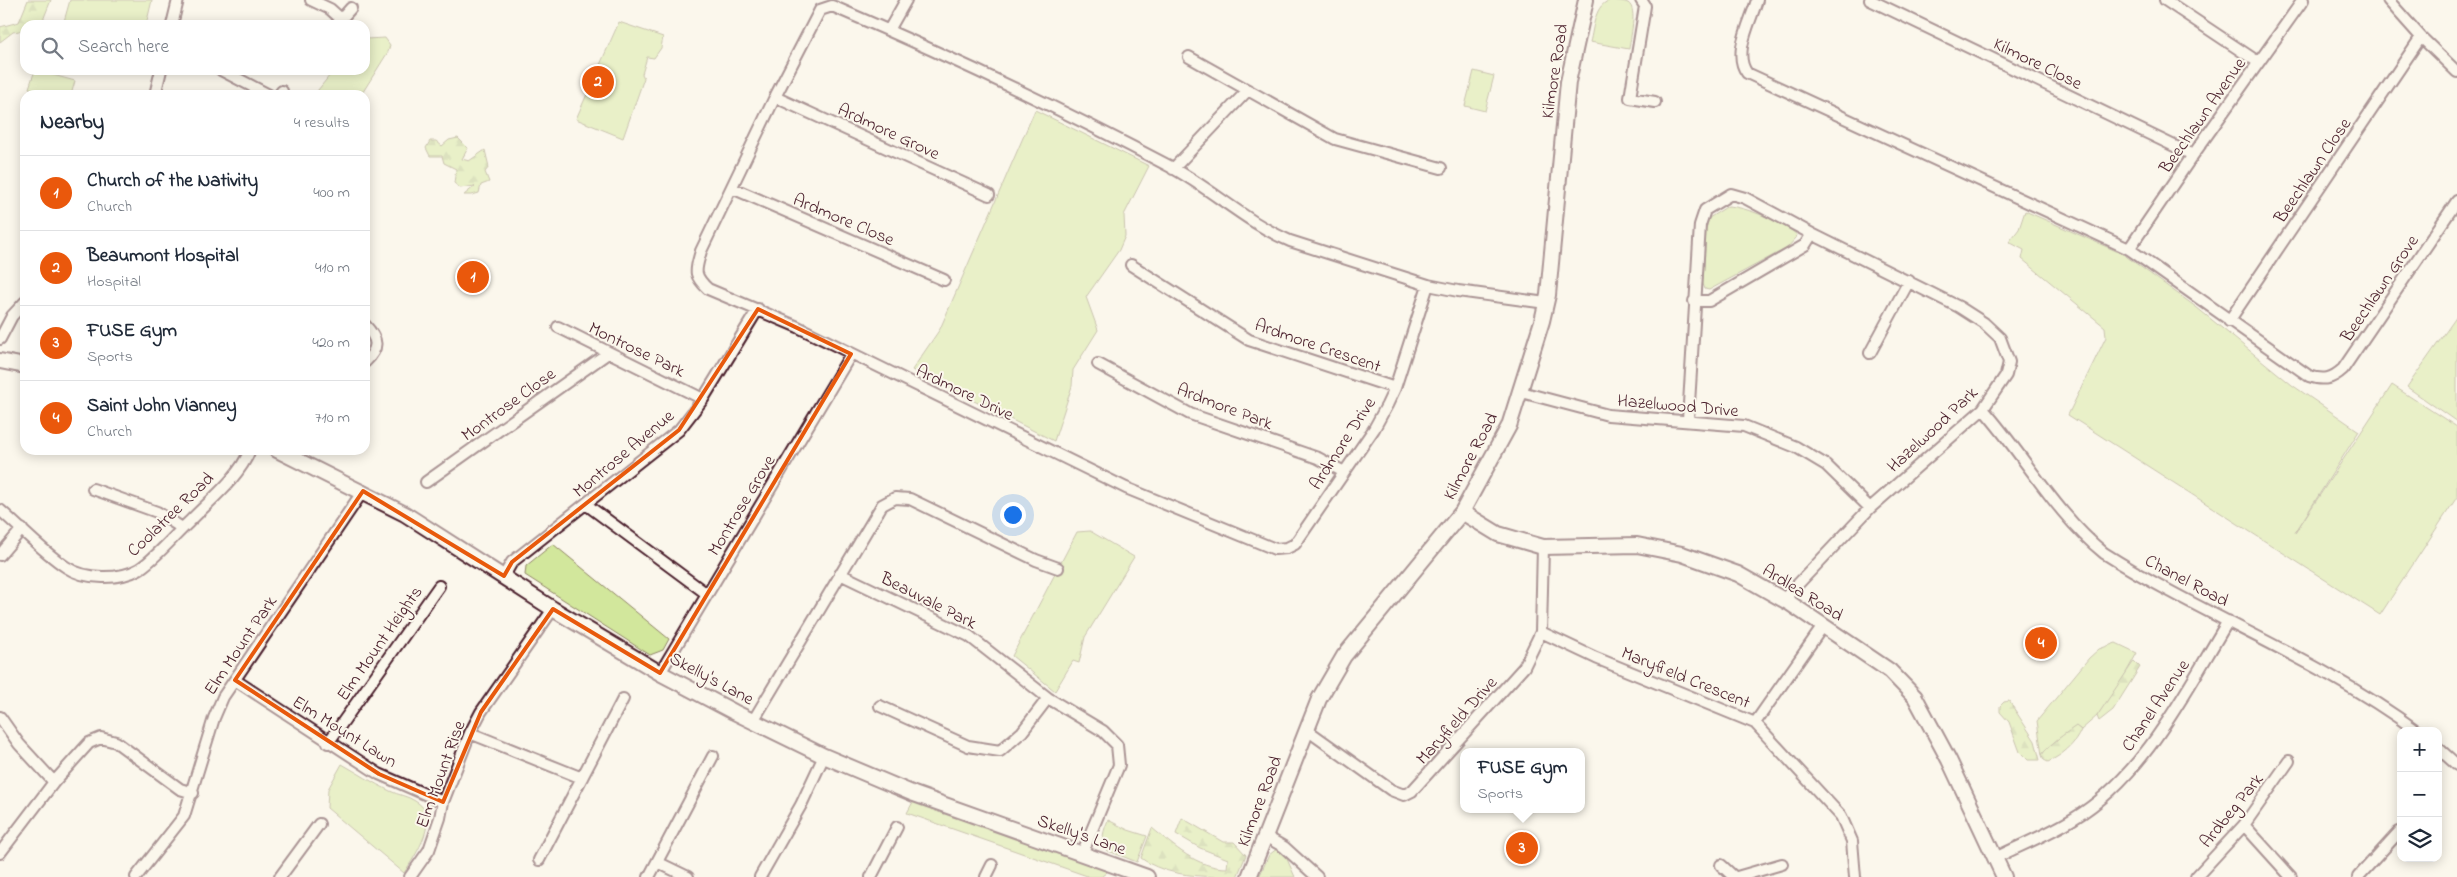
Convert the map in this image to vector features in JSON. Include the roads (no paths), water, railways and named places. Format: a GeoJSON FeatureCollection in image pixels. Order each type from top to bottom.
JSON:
{"type":"FeatureCollection","features":[{"type":"Feature","properties":{"kind":"street"},"geometry":{"type":"LineString","coordinates":[[173,20],[178,0]]}},
{"type":"Feature","properties":{"kind":"street"},"geometry":{"type":"LineString","coordinates":[[311,0],[330,9],[338,20]]}},
{"type":"Feature","properties":{"kind":"street"},"geometry":{"type":"LineString","coordinates":[[889,30],[906,0]]}},
{"type":"Feature","properties":{"kind":"street","name":"Kilmore Road"},"geometry":{"type":"LineString","coordinates":[[1249,877],[1319,699],[1344,656],[1462,512],[1509,426],[1521,392],[1546,303],[1553,258],[1568,82],[1586,0]]}},
{"type":"Feature","properties":{"kind":"street"},"geometry":{"type":"LineString","coordinates":[[1641,0],[1645,6],[1630,98],[1655,102]]}},
{"type":"Feature","properties":{"kind":"street"},"geometry":{"type":"LineString","coordinates":[[1757,0],[1740,54],[1742,67],[1747,73],[2130,250],[2229,321]]}},
{"type":"Feature","properties":{"kind":"street","name":"Kilmore Close"},"geometry":{"type":"LineString","coordinates":[[1870,0],[2193,155]]}},
{"type":"Feature","properties":{"kind":"street"},"geometry":{"type":"LineString","coordinates":[[2166,0],[2258,62]]}},
{"type":"Feature","properties":{"kind":"street","name":"Beechlawn Avenue"},"geometry":{"type":"LineString","coordinates":[[2130,250],[2193,155],[2303,0]]}},
{"type":"Feature","properties":{"kind":"street"},"geometry":{"type":"LineString","coordinates":[[2392,1],[2421,37],[2457,72]]}},
{"type":"Feature","properties":{"kind":"street","name":"Ardmore Drive"},"geometry":{"type":"LineString","coordinates":[[1428,285],[1395,388],[1374,429],[1294,544],[1287,548],[1274,549],[1126,488],[758,309],[708,289],[699,280],[696,272],[701,251],[775,96],[820,10],[832,6],[889,30],[1173,169],[1271,232],[1316,250],[1428,285],[1458,292],[1546,303]]}},
{"type":"Feature","properties":{"kind":"street"},"geometry":{"type":"LineString","coordinates":[[341,20],[350,8]]}},
{"type":"Feature","properties":{"kind":"street","name":"Beechlawn Close"},"geometry":{"type":"LineString","coordinates":[[2229,321],[2421,37]]}},
{"type":"Feature","properties":{"kind":"street"},"geometry":{"type":"LineString","coordinates":[[1189,58],[1335,139],[1441,168]]}},
{"type":"Feature","properties":{"kind":"street"},"geometry":{"type":"LineString","coordinates":[[156,90],[160,75]]}},
{"type":"Feature","properties":{"kind":"street"},"geometry":{"type":"LineString","coordinates":[[231,75],[259,90]]}},
{"type":"Feature","properties":{"kind":"street"},"geometry":{"type":"LineString","coordinates":[[1173,169],[1248,90]]}},
{"type":"Feature","properties":{"kind":"street","name":"Ardmore Grove"},"geometry":{"type":"LineString","coordinates":[[775,96],[989,195]]}},
{"type":"Feature","properties":{"kind":"street","name":"Ardmore Close"},"geometry":{"type":"LineString","coordinates":[[732,188],[944,280]]}},
{"type":"Feature","properties":{"kind":"street","name":"Hazelwood Park"},"geometry":{"type":"LineString","coordinates":[[1688,420],[1700,225],[1705,210],[1731,194],[1745,198],[1812,234],[1959,307],[1984,323],[2000,338],[2009,362],[2006,375],[1983,409],[1870,508],[1783,600]]}},
{"type":"Feature","properties":{"kind":"street","name":"Beechlawn Grove"},"geometry":{"type":"LineString","coordinates":[[2229,321],[2309,376],[2327,379],[2343,369],[2457,201]]}},
{"type":"Feature","properties":{"kind":"street"},"geometry":{"type":"LineString","coordinates":[[1694,301],[1709,301],[1805,245],[1812,234]]}},
{"type":"Feature","properties":{"kind":"street","name":"Ardmore Crescent"},"geometry":{"type":"LineString","coordinates":[[1131,265],[1249,340],[1395,388]]}},
{"type":"Feature","properties":{"kind":"street"},"geometry":{"type":"LineString","coordinates":[[1870,353],[1909,281]]}},
{"type":"Feature","properties":{"kind":"street"},"geometry":{"type":"LineString","coordinates":[[0,339],[12,316],[20,307]]}},
{"type":"Feature","properties":{"kind":"street","name":"Montrose Avenue"},"geometry":{"type":"LineString","coordinates":[[504,576],[512,562],[587,505],[679,430],[703,399],[758,309]]}},
{"type":"Feature","properties":{"kind":"street","name":"Montrose Park"},"geometry":{"type":"LineString","coordinates":[[558,327],[703,399]]}},
{"type":"Feature","properties":{"kind":"street"},"geometry":{"type":"LineString","coordinates":[[370,331],[374,335],[376,345],[370,357]]}},
{"type":"Feature","properties":{"kind":"street","name":"Montrose Close"},"geometry":{"type":"LineString","coordinates":[[426,482],[608,352]]}},
{"type":"Feature","properties":{"kind":"street","name":"Montrose Grove"},"geometry":{"type":"LineString","coordinates":[[660,673],[851,354]]}},
{"type":"Feature","properties":{"kind":"street"},"geometry":{"type":"LineString","coordinates":[[0,361],[20,365]]}},
{"type":"Feature","properties":{"kind":"street","name":"Ardmore Park"},"geometry":{"type":"LineString","coordinates":[[1098,364],[1190,414],[1318,458],[1344,472]]}},
{"type":"Feature","properties":{"kind":"street","name":"Hazelwood Drive"},"geometry":{"type":"LineString","coordinates":[[1521,392],[1608,415],[1744,426],[1796,447],[1826,465],[1870,508]]}},
{"type":"Feature","properties":{"kind":"street","name":"Chanel Road"},"geometry":{"type":"LineString","coordinates":[[1983,409],[2088,540],[2121,564],[2337,679],[2387,708],[2412,727]]}},
{"type":"Feature","properties":{"kind":"street","name":"Coolatree Road"},"geometry":{"type":"LineString","coordinates":[[0,510],[67,568],[101,577],[122,576],[140,569],[221,489],[248,455]]}},
{"type":"Feature","properties":{"kind":"street","name":"Skelly's Lane"},"geometry":{"type":"LineString","coordinates":[[291,455],[363,491],[420,523],[553,609],[660,673],[753,721],[824,756],[914,794],[1147,877]]}},
{"type":"Feature","properties":{"kind":"street"},"geometry":{"type":"LineString","coordinates":[[93,490],[156,512],[182,528]]}},
{"type":"Feature","properties":{"kind":"street","name":"Elm Mount Park"},"geometry":{"type":"LineString","coordinates":[[136,877],[184,816],[193,793],[214,718],[223,697],[363,491]]}},
{"type":"Feature","properties":{"kind":"street"},"geometry":{"type":"LineString","coordinates":[[753,721],[882,505],[895,498],[910,499],[1036,560],[1058,568]]}},
{"type":"Feature","properties":{"kind":"street"},"geometry":{"type":"LineString","coordinates":[[587,505],[707,594]]}},
{"type":"Feature","properties":{"kind":"street","name":"Ardlea Road"},"geometry":{"type":"LineString","coordinates":[[1462,512],[1498,534],[1543,547],[1638,545],[1682,554],[1738,574],[1783,600],[1890,671],[1915,697],[1950,760],[2004,877]]}},
{"type":"Feature","properties":{"kind":"street"},"geometry":{"type":"LineString","coordinates":[[0,555],[22,529]]}},
{"type":"Feature","properties":{"kind":"street","name":"Maryfield Drive"},"geometry":{"type":"LineString","coordinates":[[1307,730],[1323,738],[1391,790],[1400,795],[1408,794],[1524,667],[1541,632],[1543,547]]}},
{"type":"Feature","properties":{"kind":"street","name":"Beauvale Park"},"geometry":{"type":"LineString","coordinates":[[840,574],[969,636],[1048,698],[1103,730],[1117,745],[1119,765],[1082,854]]}},
{"type":"Feature","properties":{"kind":"street","name":"Elm Mount Heights"},"geometry":{"type":"LineString","coordinates":[[328,743],[439,586]]}},
{"type":"Feature","properties":{"kind":"street","name":"Elm Mount Rise"},"geometry":{"type":"LineString","coordinates":[[410,877],[429,850],[440,818],[443,802],[470,733],[481,712],[553,609]]}},
{"type":"Feature","properties":{"kind":"street","name":"Chanel Avenue"},"geometry":{"type":"LineString","coordinates":[[1995,858],[2073,819],[2095,803],[2131,770],[2158,736],[2228,620]]}},
{"type":"Feature","properties":{"kind":"street"},"geometry":{"type":"LineString","coordinates":[[1755,723],[1822,626]]}},
{"type":"Feature","properties":{"kind":"street","name":"Maryfield Crescent"},"geometry":{"type":"LineString","coordinates":[[1541,632],[1596,658],[1755,723],[1842,816],[1852,840],[1855,877]]}},
{"type":"Feature","properties":{"kind":"street","name":"Elm Mount Lawn"},"geometry":{"type":"LineString","coordinates":[[234,680],[328,743],[379,774],[443,802]]}},
{"type":"Feature","properties":{"kind":"street"},"geometry":{"type":"LineString","coordinates":[[880,706],[968,746],[1000,751],[1022,732],[1048,698]]}},
{"type":"Feature","properties":{"kind":"street"},"geometry":{"type":"LineString","coordinates":[[539,860],[624,700]]}},
{"type":"Feature","properties":{"kind":"street"},"geometry":{"type":"LineString","coordinates":[[0,717],[19,744],[54,782]]}},
{"type":"Feature","properties":{"kind":"street"},"geometry":{"type":"LineString","coordinates":[[470,733],[582,778]]}},
{"type":"Feature","properties":{"kind":"street"},"geometry":{"type":"LineString","coordinates":[[0,853],[54,782],[89,743],[101,738],[116,742],[180,789],[193,793]]}},
{"type":"Feature","properties":{"kind":"street"},"geometry":{"type":"LineString","coordinates":[[2442,752],[2457,765]]}},
{"type":"Feature","properties":{"kind":"street"},"geometry":{"type":"LineString","coordinates":[[649,877],[713,756]]}},
{"type":"Feature","properties":{"kind":"street"},"geometry":{"type":"LineString","coordinates":[[760,877],[801,805],[824,756]]}},
{"type":"Feature","properties":{"kind":"street","name":"Ardbeg Park"},"geometry":{"type":"LineString","coordinates":[[2196,877],[2244,825],[2289,761]]}},
{"type":"Feature","properties":{"kind":"street"},"geometry":{"type":"LineString","coordinates":[[280,877],[319,824]]}},
{"type":"Feature","properties":{"kind":"street"},"geometry":{"type":"LineString","coordinates":[[2244,825],[2291,877]]}},
{"type":"Feature","properties":{"kind":"street"},"geometry":{"type":"LineString","coordinates":[[871,877],[898,827]]}},
{"type":"Feature","properties":{"kind":"street"},"geometry":{"type":"LineString","coordinates":[[2358,877],[2397,834]]}},
{"type":"Feature","properties":{"kind":"street"},"geometry":{"type":"LineString","coordinates":[[1265,836],[1284,847],[1317,877]]}},
{"type":"Feature","properties":{"kind":"street"},"geometry":{"type":"LineString","coordinates":[[657,862],[688,877]]}},
{"type":"Feature","properties":{"kind":"street"},"geometry":{"type":"LineString","coordinates":[[1721,865],[1736,877],[1749,875],[1782,864]]}},
{"type":"Feature","properties":{"kind":"street"},"geometry":{"type":"LineString","coordinates":[[986,877],[992,865]]}},
{"type":"Feature","properties":{"kind":"place","name":"Beaumont Hospital"},"geometry":{"type":"Point","coordinates":[598,82]}},
{"type":"Feature","properties":{"kind":"place","name":"Church of the Nativity"},"geometry":{"type":"Point","coordinates":[473,277]}},
{"type":"Feature","properties":{"kind":"place","name":"Saint John Vianney"},"geometry":{"type":"Point","coordinates":[2041,643]}},
{"type":"Feature","properties":{"kind":"place","name":"FUSE Gym"},"geometry":{"type":"Point","coordinates":[1522,848]}}]}
